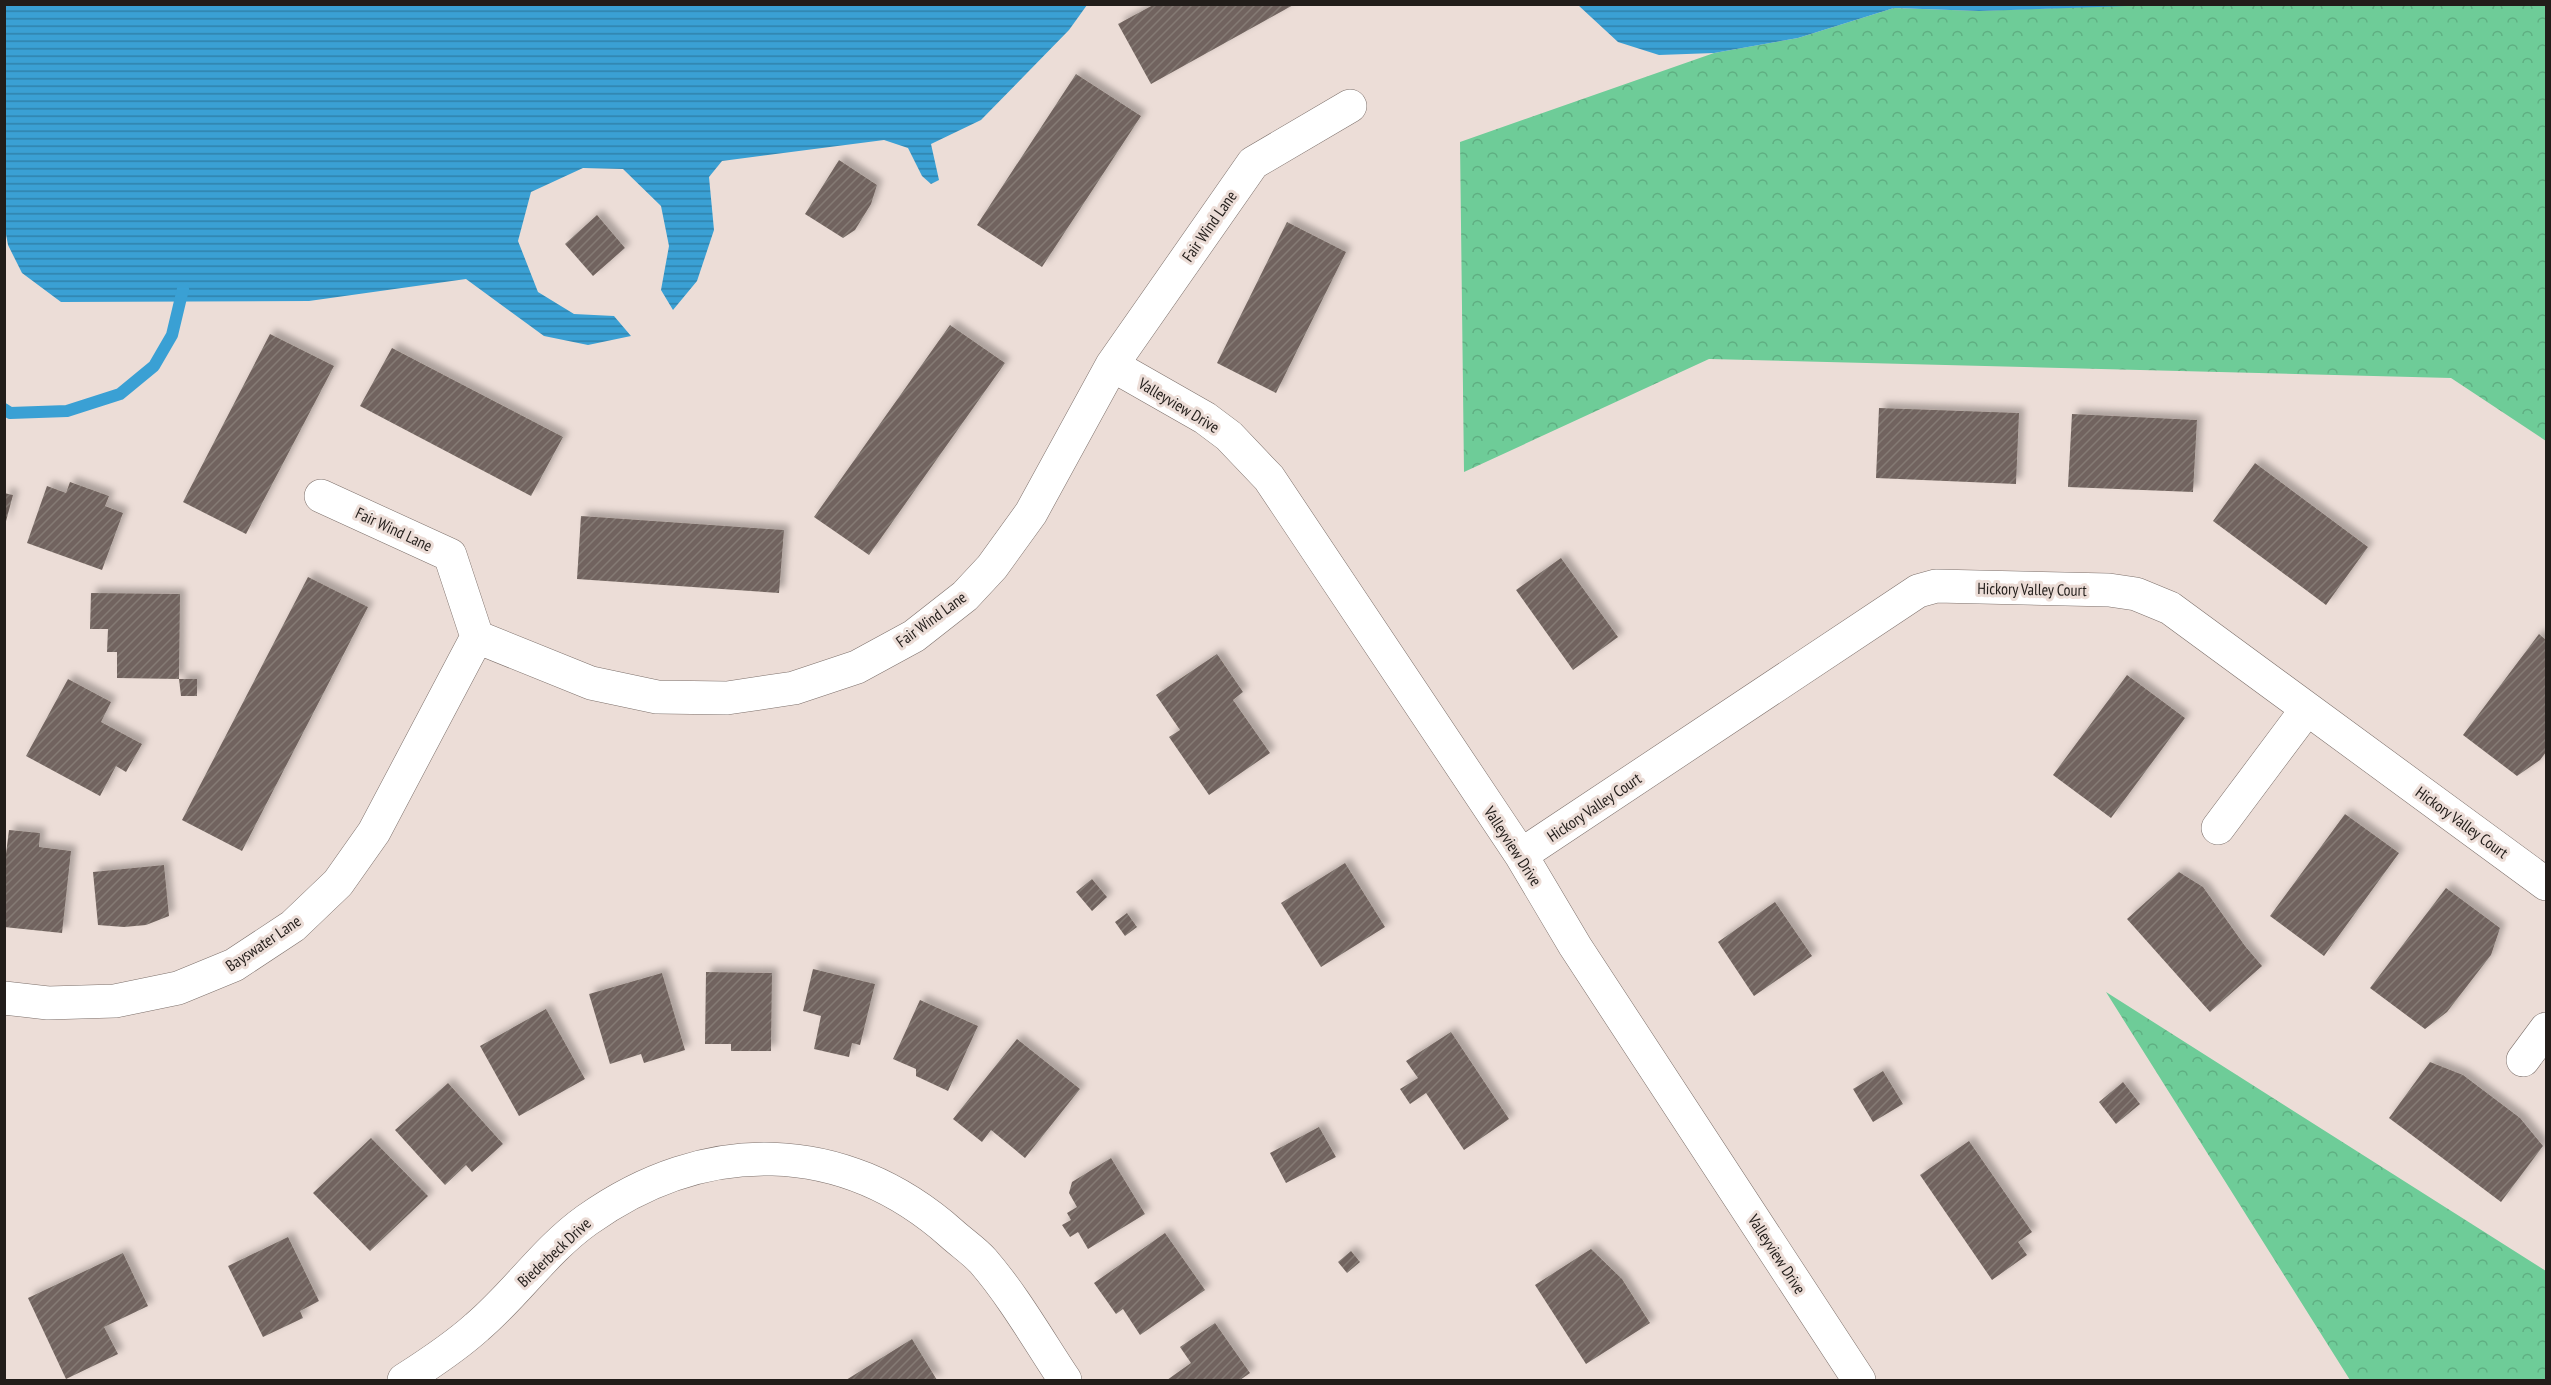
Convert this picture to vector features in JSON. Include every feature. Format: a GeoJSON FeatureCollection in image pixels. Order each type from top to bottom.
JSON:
{"type":"FeatureCollection","features":[{"type":"Feature","properties":{"kind":"street","name":"Fair Wind Lane"},"geometry":{"type":"LineString","coordinates":[[321,496],[450,555],[477,637],[591,683],[657,697],[727,698],[794,688],[857,667],[914,636],[965,596],[992,567],[1031,513],[1112,365],[1254,163],[1350,106]]}},
{"type":"Feature","properties":{"kind":"street","name":"Valleyview Drive"},"geometry":{"type":"LineString","coordinates":[[1112,365],[1205,418],[1228,436],[1269,478],[1521,855],[1575,946],[1859,1380]]}},
{"type":"Feature","properties":{"kind":"street","name":"Hickory Valley Court"},"geometry":{"type":"LineString","coordinates":[[1521,855],[1918,591],[1936,586],[2109,590],[2136,594],[2170,608],[2540,879]]}},
{"type":"Feature","properties":{"kind":"street","name":"Bayswater Lane"},"geometry":{"type":"LineString","coordinates":[[4,998],[48,1003],[115,1001],[178,988],[234,965],[293,926],[338,883],[374,832],[477,637]]}},
{"type":"Feature","properties":{"kind":"street"},"geometry":{"type":"LineString","coordinates":[[2218,828],[2307,709]]}},
{"type":"Feature","properties":{"kind":"street"},"geometry":{"type":"LineString","coordinates":[[2523,1060],[2547,1029]]}},
{"type":"Feature","properties":{"kind":"street","name":"Biederbeck Drive"},"geometry":{"type":"LineString","coordinates":[[404,1380],[478,1327],[536,1267],[586,1221],[637,1188],[703,1165],[769,1158],[833,1167],[855,1175],[889,1188],[936,1219],[982,1260],[1028,1323],[1065,1380]]}},
{"type":"Feature","properties":{"kind":"green space"},"geometry":{"type":"Polygon","coordinates":[[[2157,4],[2546,5],[2546,441],[2451,378],[1709,359],[1464,472],[1460,142],[1714,53],[1798,38],[1894,8],[1979,11],[2157,4]]]}},
{"type":"Feature","properties":{"kind":"green space"},"geometry":{"type":"Polygon","coordinates":[[[2106,992],[2546,1271],[2546,1380],[2350,1380],[2106,992]]]}},
{"type":"Feature","properties":{"kind":"water"},"geometry":{"type":"Polygon","coordinates":[[[4,5],[1087,5],[1069,30],[981,120],[931,144],[939,180],[931,184],[922,176],[908,148],[884,140],[722,161],[709,177],[714,230],[697,281],[673,310],[661,290],[669,246],[661,206],[623,169],[583,168],[531,192],[518,241],[538,292],[574,314],[614,316],[631,336],[588,345],[544,336],[466,279],[309,301],[61,302],[22,273],[8,245],[5,229],[4,5]]]}},
{"type":"Feature","properties":{"kind":"water"},"geometry":{"type":"Polygon","coordinates":[[[1578,5],[2157,5],[1979,11],[1894,8],[1798,38],[1714,53],[1659,55],[1618,42],[1578,5]]]}},
{"type":"Feature","properties":{"kind":"building"},"geometry":{"type":"Polygon","coordinates":[[[1155,4],[1295,4],[1151,84],[1118,24],[1155,4]]]}},
{"type":"Feature","properties":{"kind":"building"},"geometry":{"type":"Polygon","coordinates":[[[1076,74],[1141,116],[1042,267],[977,225],[1076,74]]]}},
{"type":"Feature","properties":{"kind":"building"},"geometry":{"type":"Polygon","coordinates":[[[839,160],[877,185],[871,204],[855,230],[843,238],[805,214],[839,160]]]}},
{"type":"Feature","properties":{"kind":"building"},"geometry":{"type":"Polygon","coordinates":[[[597,215],[625,248],[593,276],[565,244],[597,215]]]}},
{"type":"Feature","properties":{"kind":"building"},"geometry":{"type":"Polygon","coordinates":[[[1287,222],[1346,252],[1276,393],[1217,363],[1287,222]]]}},
{"type":"Feature","properties":{"kind":"building"},"geometry":{"type":"Polygon","coordinates":[[[950,325],[1005,363],[869,555],[814,517],[950,325]]]}},
{"type":"Feature","properties":{"kind":"building"},"geometry":{"type":"Polygon","coordinates":[[[270,334],[334,366],[246,534],[183,502],[270,334]]]}},
{"type":"Feature","properties":{"kind":"building"},"geometry":{"type":"Polygon","coordinates":[[[392,348],[563,437],[531,496],[360,406],[392,348]]]}},
{"type":"Feature","properties":{"kind":"building"},"geometry":{"type":"Polygon","coordinates":[[[1879,408],[2019,413],[2016,484],[1876,478],[1879,408]]]}},
{"type":"Feature","properties":{"kind":"building"},"geometry":{"type":"Polygon","coordinates":[[[2072,414],[2197,420],[2193,492],[2068,487],[2072,414]]]}},
{"type":"Feature","properties":{"kind":"building"},"geometry":{"type":"Polygon","coordinates":[[[2255,463],[2368,547],[2326,605],[2213,521],[2255,463]]]}},
{"type":"Feature","properties":{"kind":"building"},"geometry":{"type":"Polygon","coordinates":[[[70,482],[109,496],[105,506],[123,513],[102,570],[27,543],[47,486],[66,493],[70,482]]]}},
{"type":"Feature","properties":{"kind":"building"},"geometry":{"type":"Polygon","coordinates":[[[4,493],[13,495],[5,525],[4,525],[4,493]]]}},
{"type":"Feature","properties":{"kind":"building"},"geometry":{"type":"Polygon","coordinates":[[[581,516],[784,530],[779,593],[577,579],[581,516]]]}},
{"type":"Feature","properties":{"kind":"building"},"geometry":{"type":"Polygon","coordinates":[[[1561,558],[1618,637],[1573,670],[1516,590],[1561,558]]]}},
{"type":"Feature","properties":{"kind":"building"},"geometry":{"type":"Polygon","coordinates":[[[308,577],[368,607],[242,851],[182,820],[308,577]]]}},
{"type":"Feature","properties":{"kind":"building"},"geometry":{"type":"Polygon","coordinates":[[[91,593],[180,594],[179,679],[117,678],[117,652],[107,652],[108,629],[90,629],[91,593]]]}},
{"type":"Feature","properties":{"kind":"building"},"geometry":{"type":"Polygon","coordinates":[[[2539,634],[2546,640],[2546,752],[2540,760],[2517,776],[2463,735],[2539,634]]]}},
{"type":"Feature","properties":{"kind":"building"},"geometry":{"type":"Polygon","coordinates":[[[1217,654],[1243,692],[1233,700],[1270,753],[1209,795],[1169,737],[1180,730],[1156,695],[1217,654]]]}},
{"type":"Feature","properties":{"kind":"building"},"geometry":{"type":"Polygon","coordinates":[[[2127,675],[2185,718],[2111,818],[2053,775],[2127,675]]]}},
{"type":"Feature","properties":{"kind":"building"},"geometry":{"type":"Polygon","coordinates":[[[68,679],[111,702],[101,722],[142,744],[126,772],[116,766],[100,796],[26,756],[68,679]]]}},
{"type":"Feature","properties":{"kind":"building"},"geometry":{"type":"Polygon","coordinates":[[[179,679],[197,679],[197,696],[181,696],[179,679]]]}},
{"type":"Feature","properties":{"kind":"building"},"geometry":{"type":"Polygon","coordinates":[[[2345,814],[2399,853],[2324,956],[2270,916],[2345,814]]]}},
{"type":"Feature","properties":{"kind":"building"},"geometry":{"type":"Polygon","coordinates":[[[9,830],[40,833],[39,847],[71,851],[62,933],[4,927],[4,870],[9,830]]]}},
{"type":"Feature","properties":{"kind":"building"},"geometry":{"type":"Polygon","coordinates":[[[1345,863],[1385,927],[1321,967],[1281,903],[1345,863]]]}},
{"type":"Feature","properties":{"kind":"building"},"geometry":{"type":"Polygon","coordinates":[[[164,865],[169,916],[146,925],[124,927],[98,925],[93,872],[164,865]]]}},
{"type":"Feature","properties":{"kind":"building"},"geometry":{"type":"Polygon","coordinates":[[[2179,872],[2203,887],[2262,966],[2210,1012],[2127,919],[2179,872]]]}},
{"type":"Feature","properties":{"kind":"building"},"geometry":{"type":"Polygon","coordinates":[[[1092,879],[1107,897],[1092,911],[1076,892],[1092,879]]]}},
{"type":"Feature","properties":{"kind":"building"},"geometry":{"type":"Polygon","coordinates":[[[2446,888],[2500,928],[2491,955],[2447,1012],[2425,1029],[2370,988],[2446,888]]]}},
{"type":"Feature","properties":{"kind":"building"},"geometry":{"type":"Polygon","coordinates":[[[1775,902],[1812,956],[1754,996],[1718,942],[1775,902]]]}},
{"type":"Feature","properties":{"kind":"building"},"geometry":{"type":"Polygon","coordinates":[[[1127,913],[1137,927],[1125,936],[1115,922],[1127,913]]]}},
{"type":"Feature","properties":{"kind":"building"},"geometry":{"type":"Polygon","coordinates":[[[813,969],[875,984],[860,1045],[852,1043],[849,1057],[814,1049],[821,1016],[803,1011],[813,969]]]}},
{"type":"Feature","properties":{"kind":"building"},"geometry":{"type":"Polygon","coordinates":[[[706,972],[772,973],[771,1051],[731,1051],[731,1044],[705,1044],[706,972]]]}},
{"type":"Feature","properties":{"kind":"building"},"geometry":{"type":"Polygon","coordinates":[[[662,973],[685,1050],[644,1063],[641,1054],[610,1064],[589,994],[662,973]]]}},
{"type":"Feature","properties":{"kind":"building"},"geometry":{"type":"Polygon","coordinates":[[[920,1000],[978,1026],[948,1091],[916,1076],[916,1069],[893,1059],[920,1000]]]}},
{"type":"Feature","properties":{"kind":"building"},"geometry":{"type":"Polygon","coordinates":[[[546,1009],[585,1079],[519,1116],[480,1046],[546,1009]]]}},
{"type":"Feature","properties":{"kind":"building"},"geometry":{"type":"Polygon","coordinates":[[[1451,1032],[1509,1119],[1464,1150],[1426,1093],[1410,1104],[1400,1089],[1418,1078],[1406,1061],[1451,1032]]]}},
{"type":"Feature","properties":{"kind":"building"},"geometry":{"type":"Polygon","coordinates":[[[1017,1039],[1080,1089],[1025,1158],[991,1130],[982,1142],[953,1119],[1017,1039]]]}},
{"type":"Feature","properties":{"kind":"building"},"geometry":{"type":"Polygon","coordinates":[[[2430,1062],[2463,1075],[2520,1118],[2543,1146],[2501,1202],[2389,1118],[2430,1062]]]}},
{"type":"Feature","properties":{"kind":"building"},"geometry":{"type":"Polygon","coordinates":[[[1883,1071],[1903,1104],[1873,1122],[1853,1089],[1883,1071]]]}},
{"type":"Feature","properties":{"kind":"building"},"geometry":{"type":"Polygon","coordinates":[[[2123,1082],[2140,1104],[2116,1124],[2099,1102],[2123,1082]]]}},
{"type":"Feature","properties":{"kind":"building"},"geometry":{"type":"Polygon","coordinates":[[[448,1083],[503,1144],[472,1172],[466,1165],[445,1185],[395,1130],[448,1083]]]}},
{"type":"Feature","properties":{"kind":"building"},"geometry":{"type":"Polygon","coordinates":[[[1319,1127],[1336,1157],[1286,1183],[1270,1153],[1319,1127]]]}},
{"type":"Feature","properties":{"kind":"building"},"geometry":{"type":"Polygon","coordinates":[[[371,1138],[428,1196],[370,1251],[313,1193],[371,1138]]]}},
{"type":"Feature","properties":{"kind":"building"},"geometry":{"type":"Polygon","coordinates":[[[1969,1141],[2032,1232],[2018,1242],[2027,1255],[1992,1280],[1920,1175],[1969,1141]]]}},
{"type":"Feature","properties":{"kind":"building"},"geometry":{"type":"Polygon","coordinates":[[[1111,1158],[1145,1214],[1088,1249],[1078,1232],[1070,1237],[1062,1225],[1071,1220],[1067,1213],[1077,1207],[1069,1193],[1072,1182],[1111,1158]]]}},
{"type":"Feature","properties":{"kind":"building"},"geometry":{"type":"Polygon","coordinates":[[[1165,1233],[1205,1290],[1140,1335],[1123,1309],[1116,1314],[1094,1283],[1165,1233]]]}},
{"type":"Feature","properties":{"kind":"building"},"geometry":{"type":"Polygon","coordinates":[[[288,1237],[319,1301],[300,1311],[303,1318],[263,1337],[228,1266],[288,1237]]]}},
{"type":"Feature","properties":{"kind":"building"},"geometry":{"type":"Polygon","coordinates":[[[1591,1249],[1622,1279],[1650,1323],[1586,1364],[1535,1285],[1591,1249]]]}},
{"type":"Feature","properties":{"kind":"building"},"geometry":{"type":"Polygon","coordinates":[[[1351,1251],[1360,1262],[1347,1273],[1338,1262],[1351,1251]]]}},
{"type":"Feature","properties":{"kind":"building"},"geometry":{"type":"Polygon","coordinates":[[[123,1253],[148,1306],[104,1327],[118,1354],[66,1379],[28,1298],[123,1253]]]}},
{"type":"Feature","properties":{"kind":"building"},"geometry":{"type":"Polygon","coordinates":[[[1215,1323],[1250,1373],[1240,1380],[1167,1380],[1191,1363],[1180,1347],[1215,1323]]]}},
{"type":"Feature","properties":{"kind":"building"},"geometry":{"type":"Polygon","coordinates":[[[912,1339],[937,1380],[846,1380],[912,1339]]]}},
{"type":"Feature","properties":{"kind":"waterway"},"geometry":{"type":"LineString","coordinates":[[4,409],[10,413],[67,411],[120,394],[154,366],[172,335],[183,289]]}}]}
